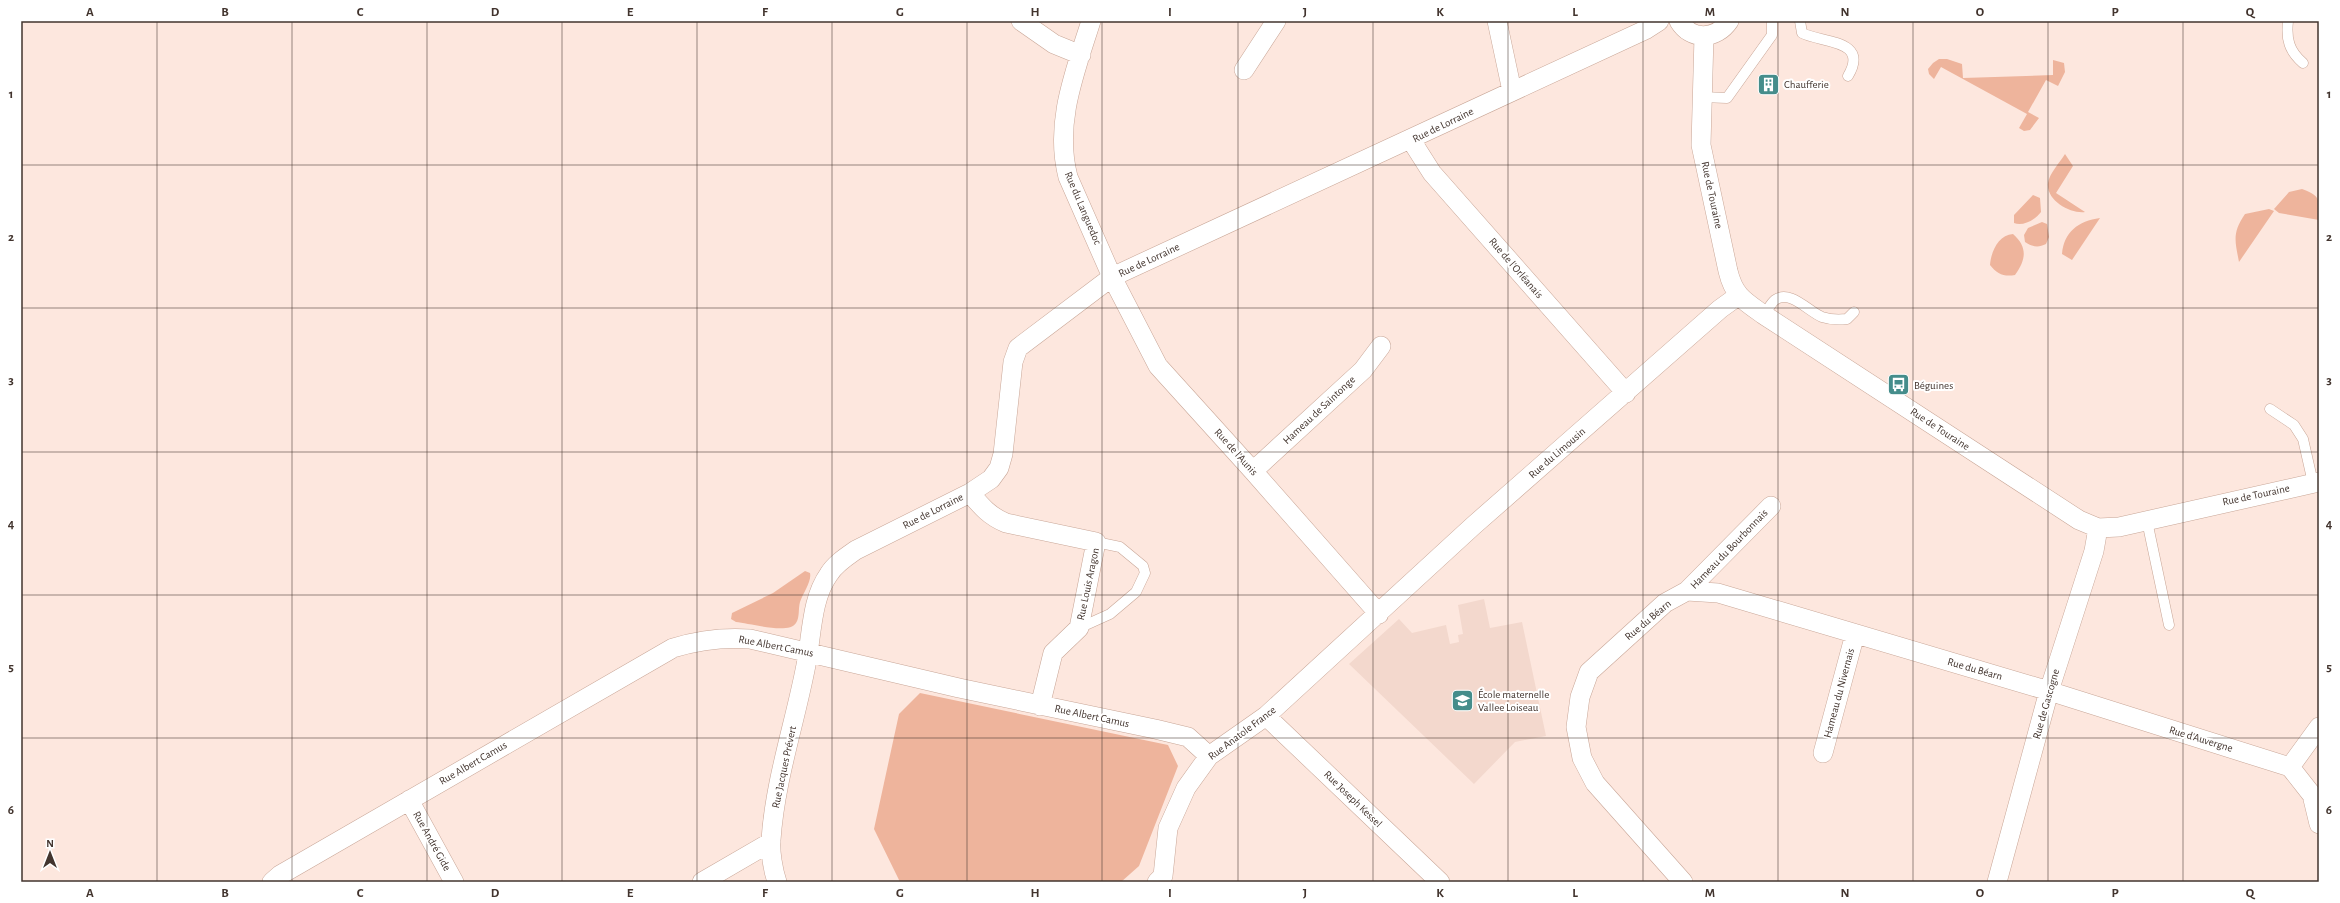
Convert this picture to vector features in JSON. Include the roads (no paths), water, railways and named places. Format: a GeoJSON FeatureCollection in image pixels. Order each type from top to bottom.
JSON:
{"type":"FeatureCollection","features":[{"type":"Feature","properties":{"kind":"street"},"geometry":{"type":"LineString","coordinates":[[1021,21],[1054,44],[1080,55]]}},
{"type":"Feature","properties":{"kind":"street","name":"Rue du Languedoc"},"geometry":{"type":"LineString","coordinates":[[1091,21],[1066,106],[1062,143],[1068,177],[1112,277]]}},
{"type":"Feature","properties":{"kind":"street"},"geometry":{"type":"LineString","coordinates":[[1244,70],[1276,21]]}},
{"type":"Feature","properties":{"kind":"street"},"geometry":{"type":"LineString","coordinates":[[1497,21],[1512,91]]}},
{"type":"Feature","properties":{"kind":"street"},"geometry":{"type":"LineString","coordinates":[[1657,23],[1691,30],[1718,33],[1729,21]]}},
{"type":"Feature","properties":{"kind":"street","name":"Rue de Lorraine"},"geometry":{"type":"LineString","coordinates":[[808,652],[818,598],[829,573],[840,562],[856,550],[970,493],[990,479],[999,468],[1003,454],[1013,362],[1018,348],[1112,277],[1411,140],[1657,23]]}},
{"type":"Feature","properties":{"kind":"street","name":"Rue de Touraine"},"geometry":{"type":"LineString","coordinates":[[1691,30],[1702,97],[1701,146],[1730,279],[1738,296],[1764,315],[2079,520],[2098,528],[2119,527],[2316,482]]}},
{"type":"Feature","properties":{"kind":"street","name":"Rue de l'Orléanais"},"geometry":{"type":"LineString","coordinates":[[1411,140],[1432,172],[1626,393]]}},
{"type":"Feature","properties":{"kind":"street","name":"Rue de l'Aunis"},"geometry":{"type":"LineString","coordinates":[[1112,277],[1158,366],[1379,614]]}},
{"type":"Feature","properties":{"kind":"street","name":"Rue du Limousin"},"geometry":{"type":"LineString","coordinates":[[1379,614],[1473,526],[1720,309],[1738,296]]}},
{"type":"Feature","properties":{"kind":"street","name":"Hameau de Saintonge"},"geometry":{"type":"LineString","coordinates":[[1253,471],[1363,370],[1381,346]]}},
{"type":"Feature","properties":{"kind":"street","name":"Rue Louis Aragon"},"geometry":{"type":"LineString","coordinates":[[970,493],[994,518],[1006,523],[1096,542],[1079,628],[1053,653],[1040,706]]}},
{"type":"Feature","properties":{"kind":"street","name":"Hameau du Bourbonnais"},"geometry":{"type":"LineString","coordinates":[[1687,592],[1771,506]]}},
{"type":"Feature","properties":{"kind":"street","name":"Rue de Gascogne"},"geometry":{"type":"LineString","coordinates":[[1997,882],[2049,691],[2094,552],[2098,528]]}},
{"type":"Feature","properties":{"kind":"street","name":"Rue du Béarn"},"geometry":{"type":"LineString","coordinates":[[1683,882],[1595,783],[1582,758],[1576,727],[1580,697],[1589,672],[1665,603],[1687,592],[1718,593],[2049,691]]}},
{"type":"Feature","properties":{"kind":"street","name":"Rue Anatole France"},"geometry":{"type":"LineString","coordinates":[[1163,880],[1168,828],[1186,788],[1209,756],[1266,716],[1379,614]]}},
{"type":"Feature","properties":{"kind":"street","name":"Hameau du Nivernais"},"geometry":{"type":"LineString","coordinates":[[1823,753],[1855,634]]}},
{"type":"Feature","properties":{"kind":"street","name":"Rue Albert Camus"},"geometry":{"type":"LineString","coordinates":[[272,882],[280,875],[673,648],[698,640],[724,637],[750,639],[1040,706],[1188,737],[1209,756]]}},
{"type":"Feature","properties":{"kind":"street","name":"Rue Jacques Prévert"},"geometry":{"type":"LineString","coordinates":[[777,882],[771,842],[775,805],[808,652]]}},
{"type":"Feature","properties":{"kind":"street","name":"Rue d'Auvergne"},"geometry":{"type":"LineString","coordinates":[[2049,691],[2290,767]]}},
{"type":"Feature","properties":{"kind":"street","name":"Rue Joseph Kessel"},"geometry":{"type":"LineString","coordinates":[[1266,716],[1440,882]]}},
{"type":"Feature","properties":{"kind":"street"},"geometry":{"type":"LineString","coordinates":[[2319,727],[2290,767],[2312,796],[2319,824]]}},
{"type":"Feature","properties":{"kind":"street","name":"Rue André Gide"},"geometry":{"type":"LineString","coordinates":[[409,800],[454,882]]}},
{"type":"Feature","properties":{"kind":"street"},"geometry":{"type":"LineString","coordinates":[[702,882],[771,842]]}},
{"type":"Feature","properties":{"kind":"lane"},"geometry":{"type":"LineString","coordinates":[[1702,97],[1727,98],[1772,35],[1772,21]]}},
{"type":"Feature","properties":{"kind":"lane"},"geometry":{"type":"LineString","coordinates":[[1800,21],[1802,33],[1837,41],[1848,48],[1852,58],[1853,68],[1848,76]]}},
{"type":"Feature","properties":{"kind":"lane"},"geometry":{"type":"LineString","coordinates":[[2288,21],[2288,42],[2293,55],[2303,63]]}},
{"type":"Feature","properties":{"kind":"lane"},"geometry":{"type":"LineString","coordinates":[[1764,315],[1775,300],[1784,297],[1795,300],[1821,317],[1831,320],[1847,319],[1854,312]]}},
{"type":"Feature","properties":{"kind":"lane"},"geometry":{"type":"LineString","coordinates":[[2270,409],[2294,425],[2303,440],[2316,482]]}},
{"type":"Feature","properties":{"kind":"lane"},"geometry":{"type":"LineString","coordinates":[[2147,521],[2169,625]]}},
{"type":"Feature","properties":{"kind":"lane"},"geometry":{"type":"LineString","coordinates":[[1079,628],[1110,614],[1136,592],[1144,573],[1143,566],[1120,547],[1096,542]]}},
{"type":"Feature","properties":{"kind":"place","name":"Chaufferie"},"geometry":{"type":"Point","coordinates":[1769,84]}},
{"type":"Feature","properties":{"kind":"place","name":"Béguines"},"geometry":{"type":"Point","coordinates":[1899,385]}},
{"type":"Feature","properties":{"kind":"place","name":"École maternelle Vallee Loiseau"},"geometry":{"type":"Point","coordinates":[1462,700]}}]}
